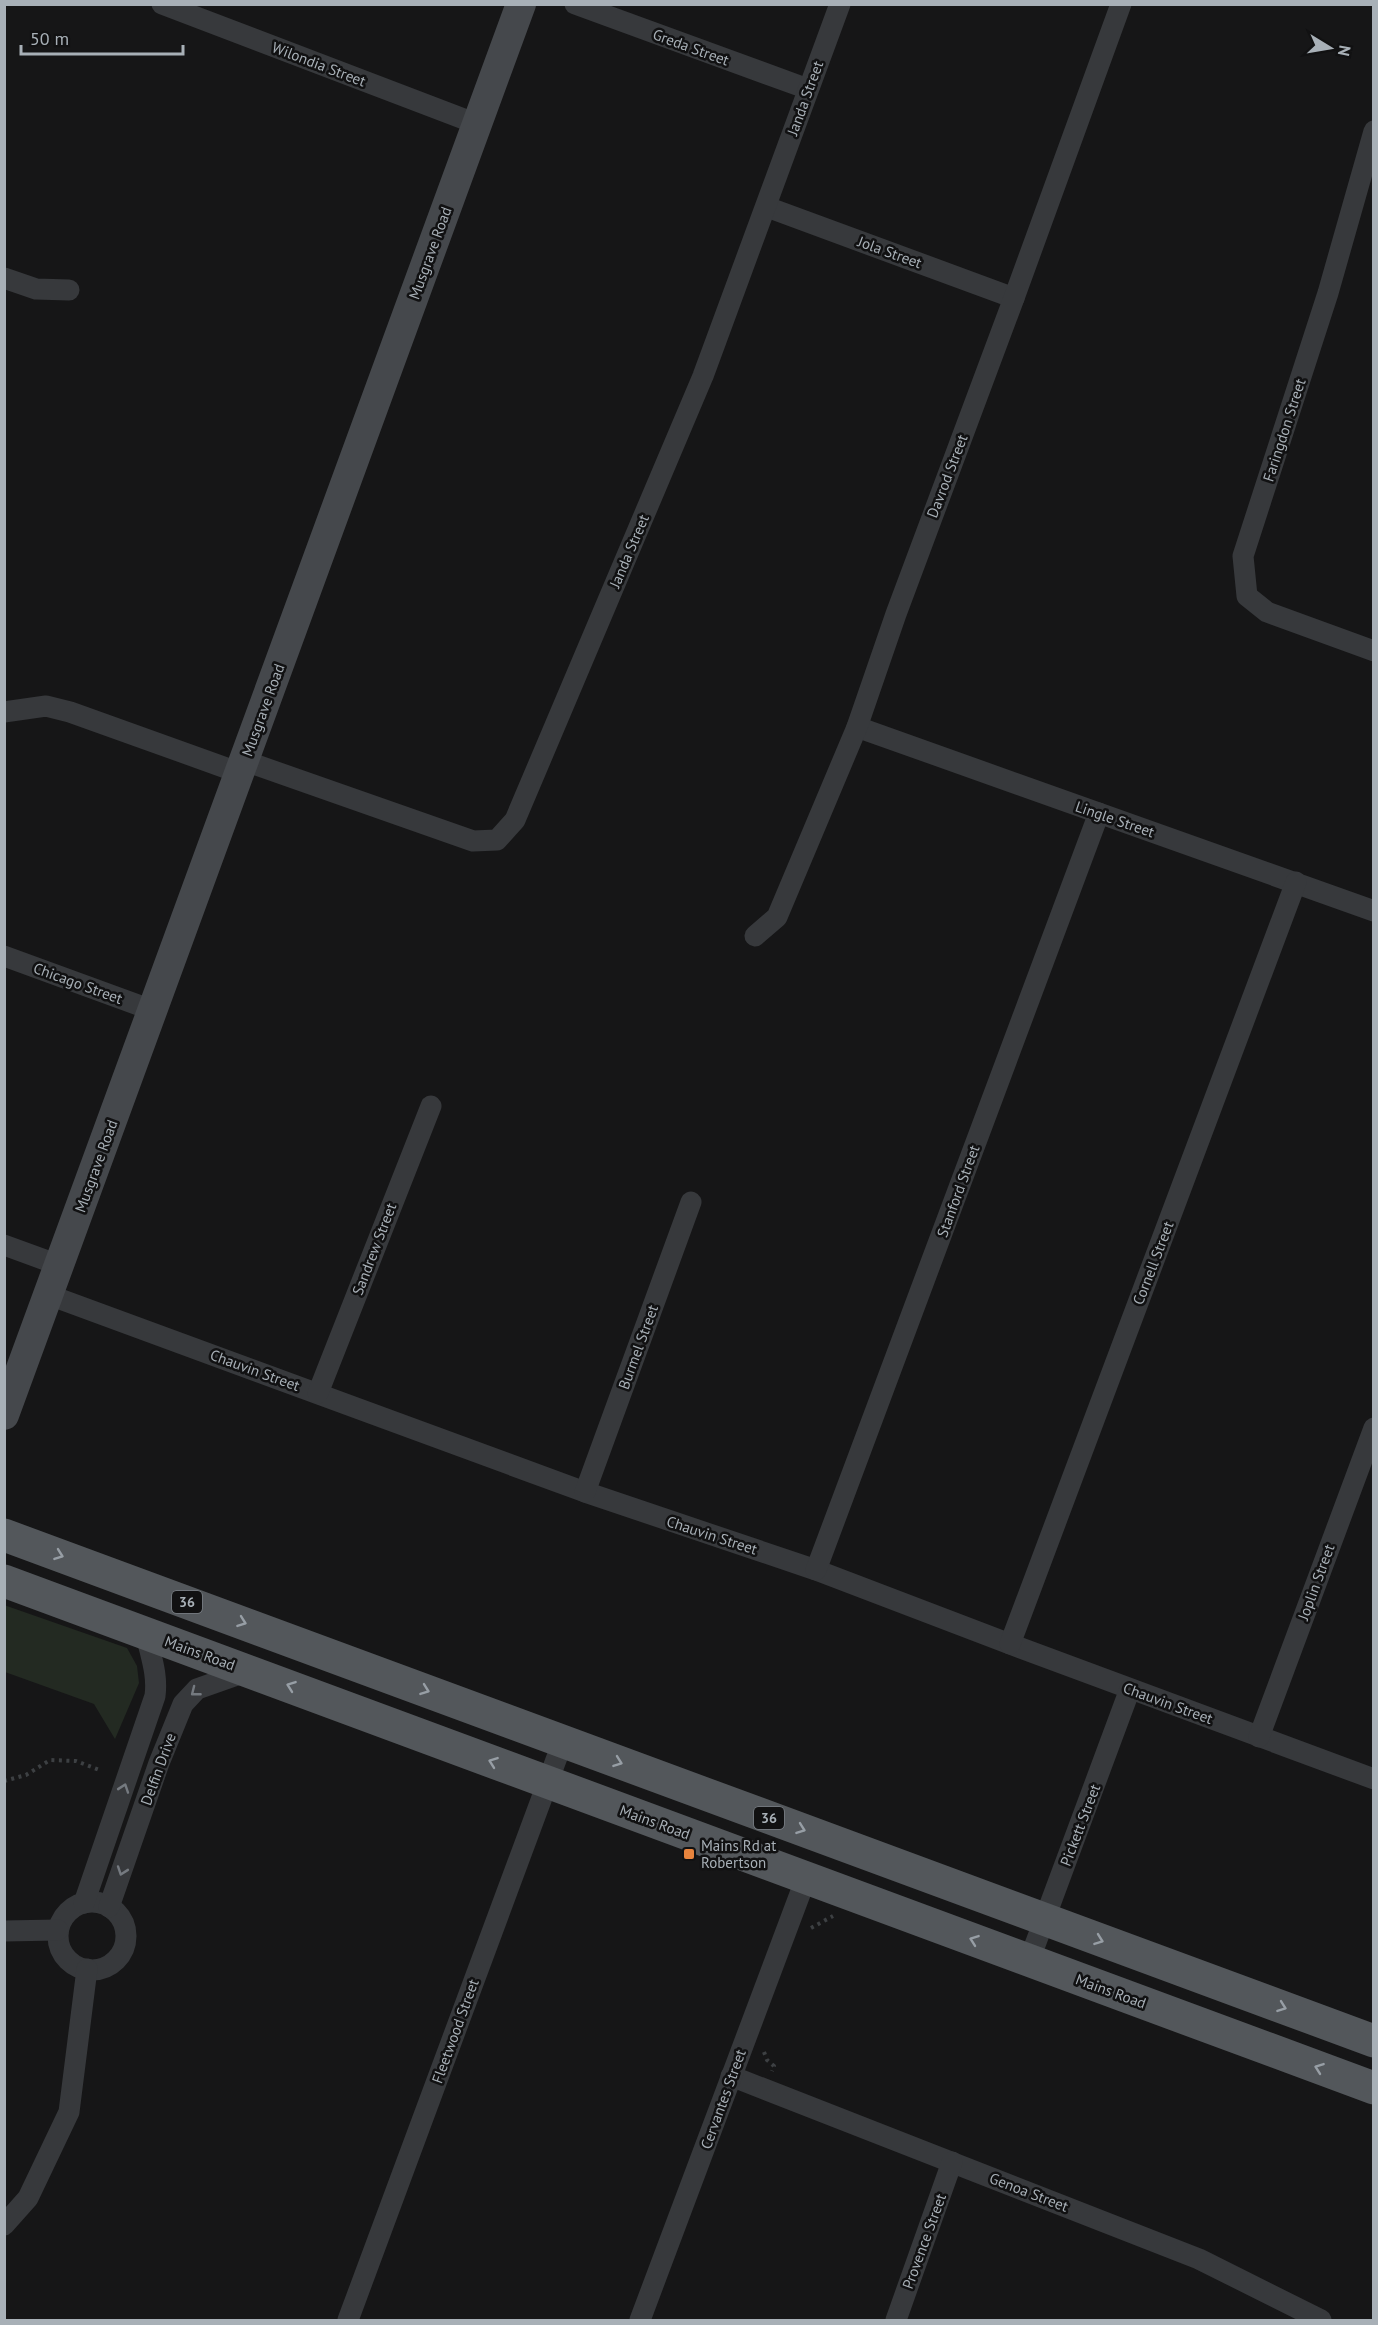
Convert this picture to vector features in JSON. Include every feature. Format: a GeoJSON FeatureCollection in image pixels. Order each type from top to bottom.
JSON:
{"type":"FeatureCollection","features":[{"type":"Feature","properties":{"kind":"main road","name":"36"},"geometry":{"type":"LineString","coordinates":[[4,1534],[1374,2041]]}},
{"type":"Feature","properties":{"kind":"main road","name":"Mains Road"},"geometry":{"type":"LineString","coordinates":[[4,1581],[1374,2088]]}},
{"type":"Feature","properties":{"kind":"street","name":"Wilondia Street"},"geometry":{"type":"LineString","coordinates":[[162,4],[477,124]]}},
{"type":"Feature","properties":{"kind":"street","name":"Musgrave Road"},"geometry":{"type":"LineString","coordinates":[[4,1415],[521,4]]}},
{"type":"Feature","properties":{"kind":"street","name":"Greda Street"},"geometry":{"type":"LineString","coordinates":[[575,4],[808,89]]}},
{"type":"Feature","properties":{"kind":"street","name":"Janda Street"},"geometry":{"type":"LineString","coordinates":[[4,712],[46,706],[70,712],[473,842],[497,840],[515,820],[703,376],[840,4]]}},
{"type":"Feature","properties":{"kind":"street","name":"Davrod Street"},"geometry":{"type":"LineString","coordinates":[[755,936],[777,916],[857,727],[896,614],[1121,4]]}},
{"type":"Feature","properties":{"kind":"street","name":"Faringdon Street"},"geometry":{"type":"LineString","coordinates":[[1374,131],[1328,293],[1243,556],[1247,596],[1267,612],[1374,651]]}},
{"type":"Feature","properties":{"kind":"street","name":"Jola Street"},"geometry":{"type":"LineString","coordinates":[[767,207],[1014,298]]}},
{"type":"Feature","properties":{"kind":"street"},"geometry":{"type":"LineString","coordinates":[[4,278],[36,289],[69,290]]}},
{"type":"Feature","properties":{"kind":"street","name":"Lingle Street"},"geometry":{"type":"LineString","coordinates":[[857,727],[1374,911]]}},
{"type":"Feature","properties":{"kind":"street","name":"Stanford Street"},"geometry":{"type":"LineString","coordinates":[[816,1570],[1099,813]]}},
{"type":"Feature","properties":{"kind":"street","name":"Cornell Street"},"geometry":{"type":"LineString","coordinates":[[1010,1644],[1296,882]]}},
{"type":"Feature","properties":{"kind":"street","name":"Chicago Street"},"geometry":{"type":"LineString","coordinates":[[4,956],[152,1010]]}},
{"type":"Feature","properties":{"kind":"street","name":"Sandrew Street"},"geometry":{"type":"LineString","coordinates":[[318,1393],[430,1106]]}},
{"type":"Feature","properties":{"kind":"street","name":"Burmel Street"},"geometry":{"type":"LineString","coordinates":[[585,1492],[691,1202]]}},
{"type":"Feature","properties":{"kind":"street"},"geometry":{"type":"LineString","coordinates":[[4,1245],[60,1265]]}},
{"type":"Feature","properties":{"kind":"street","name":"Chauvin Street"},"geometry":{"type":"LineString","coordinates":[[49,1295],[585,1492],[816,1570],[1374,1779]]}},
{"type":"Feature","properties":{"kind":"street","name":"Joplin Street"},"geometry":{"type":"LineString","coordinates":[[1259,1737],[1374,1428]]}},
{"type":"Feature","properties":{"kind":"street","name":"Delfin Drive"},"geometry":{"type":"LineString","coordinates":[[84,1903],[155,1695],[157,1681],[146,1633]]}},
{"type":"Feature","properties":{"kind":"street","name":"Delfin Drive"},"geometry":{"type":"LineString","coordinates":[[109,1906],[159,1762],[183,1704],[197,1689],[248,1671]]}},
{"type":"Feature","properties":{"kind":"street","name":"Pickett Street"},"geometry":{"type":"LineString","coordinates":[[1029,1960],[1131,1689]]}},
{"type":"Feature","properties":{"kind":"street","name":"Fleetwood Street"},"geometry":{"type":"LineString","coordinates":[[348,2320],[563,1741]]}},
{"type":"Feature","properties":{"kind":"street","name":"Cervantes Street"},"geometry":{"type":"LineString","coordinates":[[640,2320],[806,1878]]}},
{"type":"Feature","properties":{"kind":"street"},"geometry":{"type":"LineString","coordinates":[[96,1902],[109,1906],[124,1923],[126,1936],[124,1947],[109,1965],[98,1969],[76,1966],[66,1958],[60,1948],[58,1930],[62,1919],[71,1909],[84,1903],[96,1902]]}},
{"type":"Feature","properties":{"kind":"street"},"geometry":{"type":"LineString","coordinates":[[4,1931],[58,1930]]}},
{"type":"Feature","properties":{"kind":"street"},"geometry":{"type":"LineString","coordinates":[[4,2225],[28,2198],[69,2112],[87,1969]]}},
{"type":"Feature","properties":{"kind":"street","name":"Genoa Street"},"geometry":{"type":"LineString","coordinates":[[731,2076],[1199,2259],[1321,2320]]}},
{"type":"Feature","properties":{"kind":"street","name":"Provence Street"},"geometry":{"type":"LineString","coordinates":[[896,2320],[952,2162]]}},
{"type":"Feature","properties":{"kind":"path"},"geometry":{"type":"LineString","coordinates":[[4,1781],[26,1775],[50,1760],[76,1761],[102,1771]]}},
{"type":"Feature","properties":{"kind":"shaded area"},"geometry":{"type":"Polygon","coordinates":[[[4,1605],[127,1648],[137,1666],[139,1683],[115,1739],[94,1704],[5,1672],[4,1605]]]}},
{"type":"Feature","properties":{"kind":"place","name":"Mains Rd at Robertson"},"geometry":{"type":"Point","coordinates":[689,1854]}}]}
